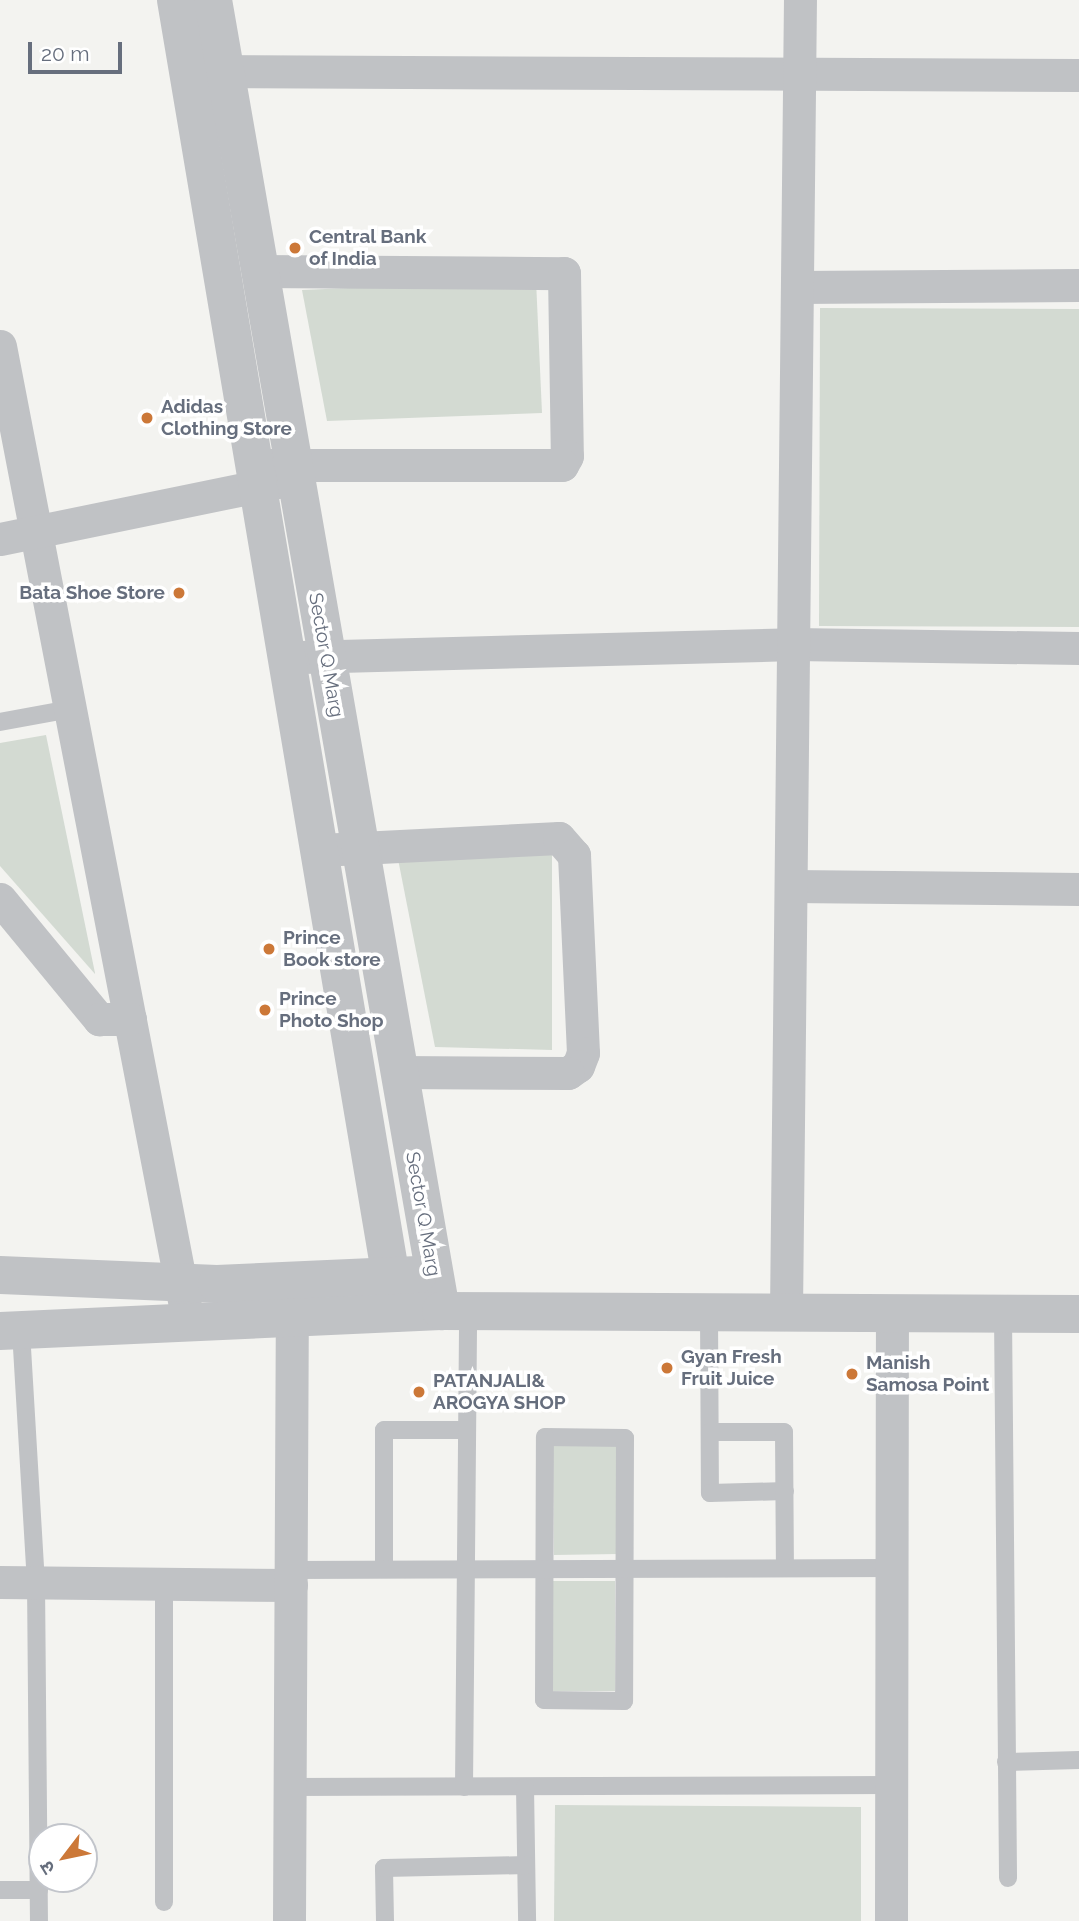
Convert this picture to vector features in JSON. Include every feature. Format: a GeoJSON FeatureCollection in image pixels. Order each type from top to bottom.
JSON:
{"type":"FeatureCollection","features":[{"type":"Feature","properties":{"kind":"street"},"geometry":{"type":"LineString","coordinates":[[176,0],[206,71],[256,476],[394,1295]]}},
{"type":"Feature","properties":{"kind":"street","name":"Sector Q Marg"},"geometry":{"type":"LineString","coordinates":[[213,0],[206,71],[259,271],[399,1072],[447,1298]]}},
{"type":"Feature","properties":{"kind":"street"},"geometry":{"type":"LineString","coordinates":[[786,1312],[800,0]]}},
{"type":"Feature","properties":{"kind":"street"},"geometry":{"type":"LineString","coordinates":[[206,71],[1079,75]]}},
{"type":"Feature","properties":{"kind":"street"},"geometry":{"type":"LineString","coordinates":[[0,539],[256,476],[295,471],[562,465],[568,456],[564,273],[259,271]]}},
{"type":"Feature","properties":{"kind":"street"},"geometry":{"type":"LineString","coordinates":[[797,287],[1079,285]]}},
{"type":"Feature","properties":{"kind":"street"},"geometry":{"type":"LineString","coordinates":[[0,347],[188,1324]]}},
{"type":"Feature","properties":{"kind":"street"},"geometry":{"type":"LineString","coordinates":[[287,658],[793,644],[1079,648]]}},
{"type":"Feature","properties":{"kind":"street"},"geometry":{"type":"LineString","coordinates":[[320,850],[559,838],[574,855],[583,1052],[578,1066],[568,1073],[399,1072]]}},
{"type":"Feature","properties":{"kind":"street"},"geometry":{"type":"LineString","coordinates":[[791,886],[1079,889]]}},
{"type":"Feature","properties":{"kind":"street"},"geometry":{"type":"LineString","coordinates":[[0,900],[99,1019],[130,1019]]}},
{"type":"Feature","properties":{"kind":"street"},"geometry":{"type":"LineString","coordinates":[[0,1275],[181,1282],[292,1281],[394,1295],[709,1312],[1079,1314]]}},
{"type":"Feature","properties":{"kind":"street"},"geometry":{"type":"LineString","coordinates":[[289,1921],[292,1281]]}},
{"type":"Feature","properties":{"kind":"street"},"geometry":{"type":"LineString","coordinates":[[11,1331],[292,1319],[394,1295]]}},
{"type":"Feature","properties":{"kind":"street"},"geometry":{"type":"LineString","coordinates":[[891,1921],[892,1313]]}},
{"type":"Feature","properties":{"kind":"street"},"geometry":{"type":"LineString","coordinates":[[0,1582],[164,1582],[291,1577]]}},
{"type":"Feature","properties":{"kind":"lane"},"geometry":{"type":"LineString","coordinates":[[0,722],[70,709]]}},
{"type":"Feature","properties":{"kind":"lane"},"geometry":{"type":"LineString","coordinates":[[447,1298],[467,1430],[464,1787]]}},
{"type":"Feature","properties":{"kind":"lane"},"geometry":{"type":"LineString","coordinates":[[709,1312],[710,1493],[785,1491]]}},
{"type":"Feature","properties":{"kind":"lane"},"geometry":{"type":"LineString","coordinates":[[1003,1314],[1007,1878]]}},
{"type":"Feature","properties":{"kind":"lane"},"geometry":{"type":"LineString","coordinates":[[11,1331],[36,1582],[38,1823]]}},
{"type":"Feature","properties":{"kind":"lane"},"geometry":{"type":"LineString","coordinates":[[384,1569],[384,1430],[467,1430]]}},
{"type":"Feature","properties":{"kind":"lane"},"geometry":{"type":"LineString","coordinates":[[710,1432],[784,1432],[785,1568]]}},
{"type":"Feature","properties":{"kind":"lane"},"geometry":{"type":"LineString","coordinates":[[545,1437],[625,1438],[625,1569],[624,1701],[544,1700],[545,1437]]}},
{"type":"Feature","properties":{"kind":"lane"},"geometry":{"type":"LineString","coordinates":[[291,1577],[384,1569],[892,1568]]}},
{"type":"Feature","properties":{"kind":"lane"},"geometry":{"type":"LineString","coordinates":[[164,1582],[164,1902]]}},
{"type":"Feature","properties":{"kind":"lane"},"geometry":{"type":"LineString","coordinates":[[1006,1762],[1079,1760]]}},
{"type":"Feature","properties":{"kind":"lane"},"geometry":{"type":"LineString","coordinates":[[290,1787],[891,1785]]}},
{"type":"Feature","properties":{"kind":"lane"},"geometry":{"type":"LineString","coordinates":[[525,1787],[527,1921]]}},
{"type":"Feature","properties":{"kind":"lane"},"geometry":{"type":"LineString","coordinates":[[385,1921],[384,1868],[526,1865]]}},
{"type":"Feature","properties":{"kind":"lane"},"geometry":{"type":"LineString","coordinates":[[0,1890],[28,1890]]}},
{"type":"Feature","properties":{"kind":"lane"},"geometry":{"type":"LineString","coordinates":[[39,1893],[39,1921]]}},
{"type":"Feature","properties":{"kind":"shaded area"},"geometry":{"type":"Polygon","coordinates":[[[536,280],[542,413],[327,421],[302,290],[536,280]]]}},
{"type":"Feature","properties":{"kind":"shaded area"},"geometry":{"type":"Polygon","coordinates":[[[820,308],[1079,309],[1079,627],[819,626],[820,308]]]}},
{"type":"Feature","properties":{"kind":"shaded area"},"geometry":{"type":"Polygon","coordinates":[[[46,735],[95,974],[0,866],[0,743],[46,735]]]}},
{"type":"Feature","properties":{"kind":"shaded area"},"geometry":{"type":"Polygon","coordinates":[[[552,851],[552,1050],[435,1047],[397,854],[552,851]]]}},
{"type":"Feature","properties":{"kind":"shaded area"},"geometry":{"type":"Polygon","coordinates":[[[553,1445],[617,1445],[618,1554],[554,1555],[553,1445]]]}},
{"type":"Feature","properties":{"kind":"shaded area"},"geometry":{"type":"Polygon","coordinates":[[[551,1581],[615,1581],[615,1691],[552,1691],[551,1581]]]}},
{"type":"Feature","properties":{"kind":"shaded area"},"geometry":{"type":"Polygon","coordinates":[[[555,1805],[861,1807],[861,1921],[554,1921],[555,1805]]]}},
{"type":"Feature","properties":{"kind":"place","name":"Central Bank of India"},"geometry":{"type":"Point","coordinates":[295,248]}},
{"type":"Feature","properties":{"kind":"place","name":"Adidas Clothing Store"},"geometry":{"type":"Point","coordinates":[147,418]}},
{"type":"Feature","properties":{"kind":"place","name":"Bata Shoe Store"},"geometry":{"type":"Point","coordinates":[179,593]}},
{"type":"Feature","properties":{"kind":"place","name":"Prince Book store"},"geometry":{"type":"Point","coordinates":[269,949]}},
{"type":"Feature","properties":{"kind":"place","name":"Prince Photo Shop"},"geometry":{"type":"Point","coordinates":[265,1010]}},
{"type":"Feature","properties":{"kind":"place","name":"Gyan Fresh Fruit Juice"},"geometry":{"type":"Point","coordinates":[667,1368]}},
{"type":"Feature","properties":{"kind":"place","name":"Manish Samosa Point"},"geometry":{"type":"Point","coordinates":[852,1374]}},
{"type":"Feature","properties":{"kind":"place","name":"PATANJALI& AROGYA SHOP"},"geometry":{"type":"Point","coordinates":[419,1392]}}]}
